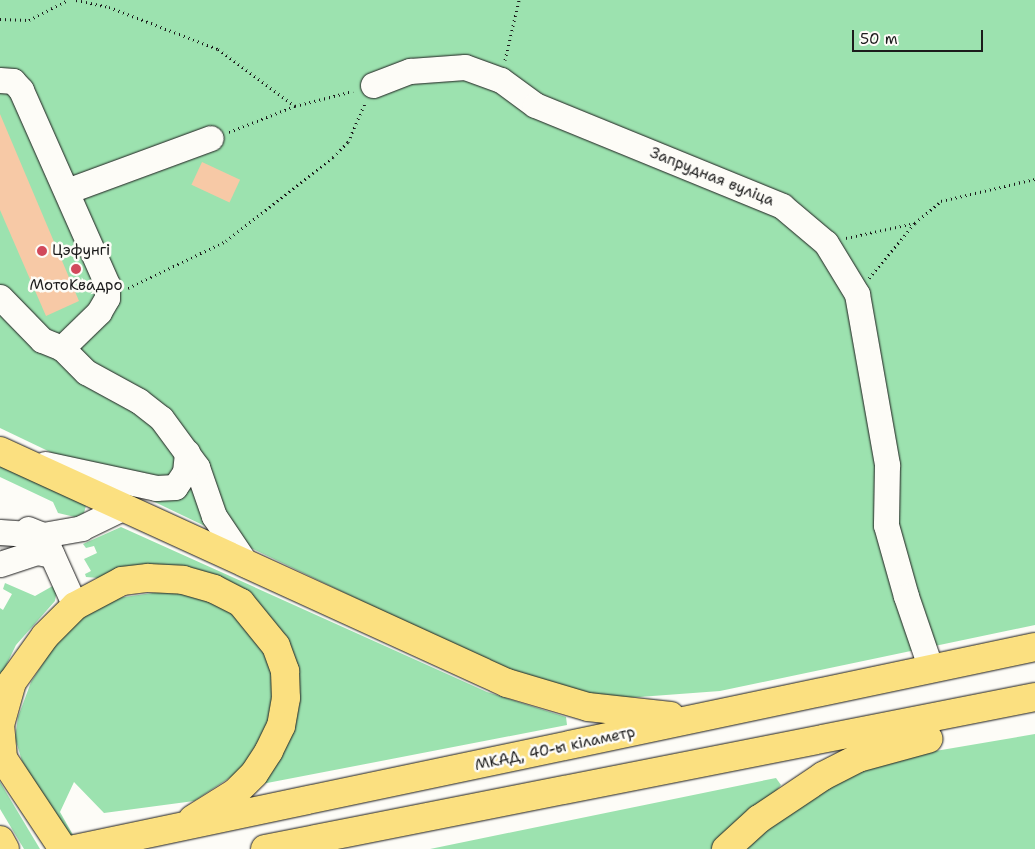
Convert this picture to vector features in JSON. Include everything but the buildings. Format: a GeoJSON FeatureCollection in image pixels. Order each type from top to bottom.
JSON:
{"type":"FeatureCollection","features":[{"type":"Feature","properties":{"kind":"main road"},"geometry":{"type":"LineString","coordinates":[[8,455],[124,506],[247,565],[507,683],[588,707],[695,719]]}},
{"type":"Feature","properties":{"kind":"main road"},"geometry":{"type":"LineString","coordinates":[[62,849],[1,756],[0,725],[12,682],[45,636],[75,606],[122,581],[148,578],[184,580],[214,589],[241,602],[276,646],[285,671],[286,698],[281,726],[270,751],[254,774],[236,792],[172,830]]}},
{"type":"Feature","properties":{"kind":"main road","name":"МКАД, 40-ы кіламетр"},"geometry":{"type":"LineString","coordinates":[[75,849],[1035,647]]}},
{"type":"Feature","properties":{"kind":"main road"},"geometry":{"type":"LineString","coordinates":[[278,846],[977,711],[1035,697]]}},
{"type":"Feature","properties":{"kind":"main road"},"geometry":{"type":"LineString","coordinates":[[726,849],[759,819],[823,776],[858,758],[929,739],[977,711]]}},
{"type":"Feature","properties":{"kind":"main road"},"geometry":{"type":"LineString","coordinates":[[0,840],[6,849]]}},
{"type":"Feature","properties":{"kind":"main road"},"geometry":{"type":"LineString","coordinates":[[278,846],[339,849]]}},
{"type":"Feature","properties":{"kind":"lane","name":"Запрудная вуліца"},"geometry":{"type":"LineString","coordinates":[[373,86],[410,72],[465,67],[500,80],[535,105],[782,206],[826,242],[857,294],[888,465],[886,525],[906,596],[931,669]]}},
{"type":"Feature","properties":{"kind":"lane"},"geometry":{"type":"LineString","coordinates":[[0,80],[12,81],[21,90],[107,284],[107,298],[99,312],[62,348]]}},
{"type":"Feature","properties":{"kind":"lane"},"geometry":{"type":"LineString","coordinates":[[67,191],[211,138]]}},
{"type":"Feature","properties":{"kind":"lane"},"geometry":{"type":"LineString","coordinates":[[0,297],[42,340],[62,348],[86,372],[139,401],[162,418],[197,467],[214,516],[247,565]]}},
{"type":"Feature","properties":{"kind":"lane"},"geometry":{"type":"LineString","coordinates":[[8,455],[156,488],[175,487],[181,482],[187,452]]}},
{"type":"Feature","properties":{"kind":"lane"},"geometry":{"type":"LineString","coordinates":[[0,564],[38,552],[124,506]]}},
{"type":"Feature","properties":{"kind":"lane"},"geometry":{"type":"LineString","coordinates":[[0,518],[48,545],[75,606]]}},
{"type":"Feature","properties":{"kind":"lane"},"geometry":{"type":"LineString","coordinates":[[6,536],[48,545]]}},
{"type":"Feature","properties":{"kind":"path"},"geometry":{"type":"LineString","coordinates":[[0,19],[29,20],[68,0]]}},
{"type":"Feature","properties":{"kind":"path"},"geometry":{"type":"LineString","coordinates":[[76,0],[109,7],[218,49],[295,106]]}},
{"type":"Feature","properties":{"kind":"path"},"geometry":{"type":"LineString","coordinates":[[500,80],[519,0]]}},
{"type":"Feature","properties":{"kind":"path"},"geometry":{"type":"LineString","coordinates":[[211,138],[295,106],[373,86]]}},
{"type":"Feature","properties":{"kind":"path"},"geometry":{"type":"LineString","coordinates":[[107,298],[226,241],[333,158],[348,142],[373,86]]}},
{"type":"Feature","properties":{"kind":"path"},"geometry":{"type":"LineString","coordinates":[[857,294],[915,224],[941,201],[1035,179]]}},
{"type":"Feature","properties":{"kind":"path"},"geometry":{"type":"LineString","coordinates":[[826,242],[915,224]]}},
{"type":"Feature","properties":{"kind":"green space"},"geometry":{"type":"Polygon","coordinates":[[[0,0],[1035,0],[1035,625],[720,691],[612,699],[531,682],[0,428],[0,0]]]}},
{"type":"Feature","properties":{"kind":"green space"},"geometry":{"type":"Polygon","coordinates":[[[0,462],[87,502],[84,513],[75,517],[58,513],[53,502],[0,477],[0,462]]]}},
{"type":"Feature","properties":{"kind":"green space"},"geometry":{"type":"Polygon","coordinates":[[[121,527],[487,692],[566,717],[567,725],[252,786],[293,709],[235,589],[86,577],[85,574],[91,571],[84,559],[97,553],[94,546],[86,548],[83,544],[121,527]]]}},
{"type":"Feature","properties":{"kind":"green space"},"geometry":{"type":"Polygon","coordinates":[[[5,583],[35,596],[58,583],[55,601],[16,645],[0,678],[0,608],[3,610],[12,594],[3,589],[5,583]]]}},
{"type":"Feature","properties":{"kind":"green space"},"geometry":{"type":"Polygon","coordinates":[[[167,591],[195,593],[216,603],[238,618],[258,638],[270,665],[273,692],[269,724],[240,771],[194,801],[104,813],[74,782],[60,812],[81,849],[74,849],[22,761],[15,738],[18,717],[31,682],[53,648],[85,615],[110,599],[167,591]]]}},
{"type":"Feature","properties":{"kind":"green space"},"geometry":{"type":"Polygon","coordinates":[[[1035,734],[1035,849],[746,849],[771,825],[828,781],[900,757],[1035,734]]]}},
{"type":"Feature","properties":{"kind":"green space"},"geometry":{"type":"Polygon","coordinates":[[[776,778],[781,785],[774,793],[711,849],[430,849],[776,778]]]}},
{"type":"Feature","properties":{"kind":"green space"},"geometry":{"type":"Polygon","coordinates":[[[0,782],[40,849],[24,849],[0,809],[0,782]]]}},
{"type":"Feature","properties":{"kind":"tunnel"},"geometry":{"type":"LineString","coordinates":[[0,548],[13,540]]}},
{"type":"Feature","properties":{"kind":"place","name":"Цэфунгі"},"geometry":{"type":"Point","coordinates":[42,251]}},
{"type":"Feature","properties":{"kind":"place","name":"МотоКвадро"},"geometry":{"type":"Point","coordinates":[76,269]}}]}
